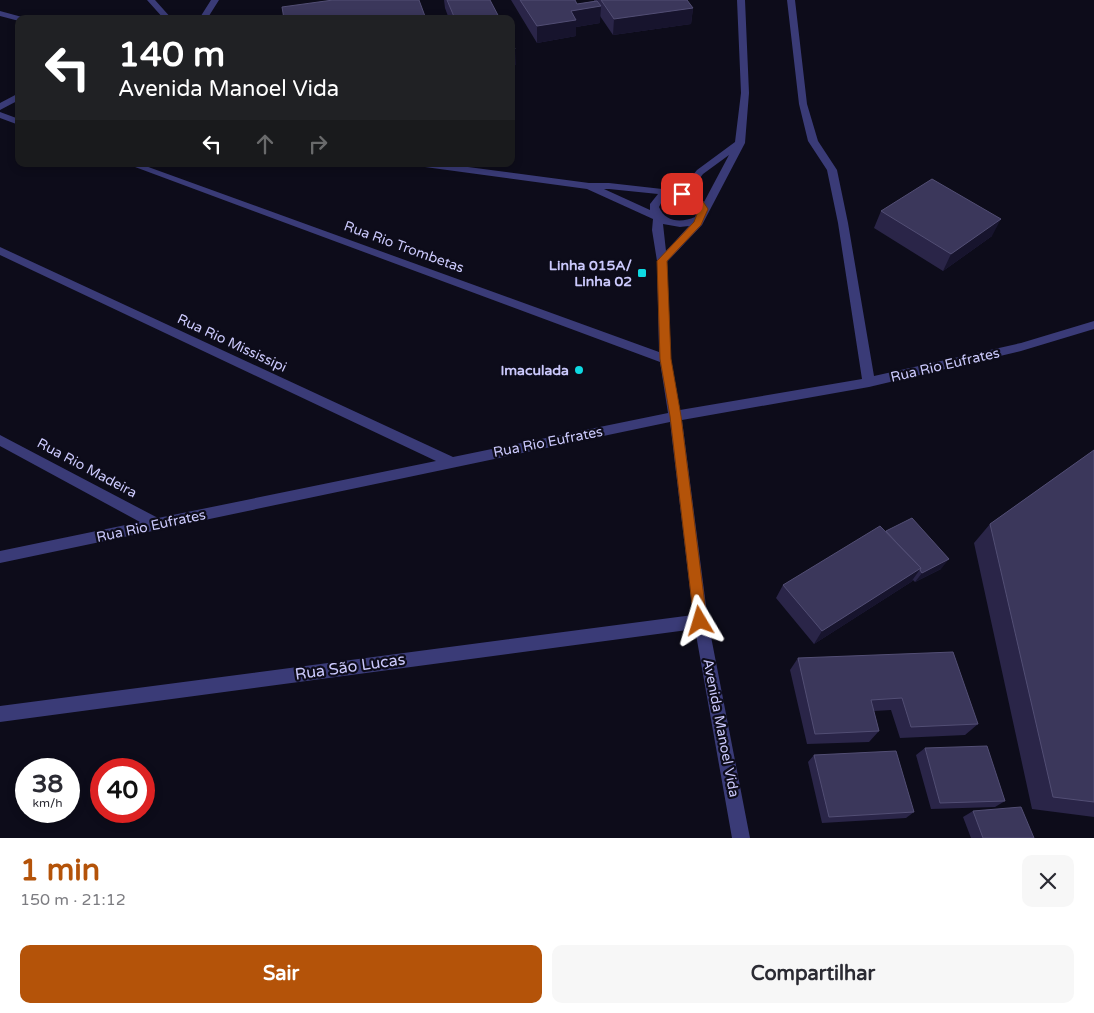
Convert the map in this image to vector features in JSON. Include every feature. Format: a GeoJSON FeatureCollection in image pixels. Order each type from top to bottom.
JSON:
{"type":"FeatureCollection","features":[{"type":"Feature","properties":{"kind":"street"},"geometry":{"type":"LineString","coordinates":[[151,0],[164,15]]}},
{"type":"Feature","properties":{"kind":"street"},"geometry":{"type":"LineString","coordinates":[[206,15],[215,0]]}},
{"type":"Feature","properties":{"kind":"street"},"geometry":{"type":"LineString","coordinates":[[662,261],[698,223],[740,143],[745,93],[741,0]]}},
{"type":"Feature","properties":{"kind":"street"},"geometry":{"type":"LineString","coordinates":[[791,0],[803,104],[813,141],[832,170],[870,382]]}},
{"type":"Feature","properties":{"kind":"street"},"geometry":{"type":"LineString","coordinates":[[0,13],[15,18]]}},
{"type":"Feature","properties":{"kind":"street"},"geometry":{"type":"LineString","coordinates":[[0,107],[15,98]]}},
{"type":"Feature","properties":{"kind":"street"},"geometry":{"type":"LineString","coordinates":[[0,115],[15,121]]}},
{"type":"Feature","properties":{"kind":"street"},"geometry":{"type":"LineString","coordinates":[[678,193],[700,172],[740,143]]}},
{"type":"Feature","properties":{"kind":"street","name":"Rua Rio Trombetas"},"geometry":{"type":"LineString","coordinates":[[140,167],[665,359]]}},
{"type":"Feature","properties":{"kind":"street"},"geometry":{"type":"LineString","coordinates":[[447,167],[589,186],[678,193],[697,199],[701,204],[703,214],[699,219],[687,224],[671,223],[589,186]]}},
{"type":"Feature","properties":{"kind":"street","name":"Avenida Manoel Vida"},"geometry":{"type":"LineString","coordinates":[[678,193],[659,198],[654,207],[658,217],[657,230],[662,261],[665,359],[675,416],[700,621],[741,838]]}},
{"type":"Feature","properties":{"kind":"street","name":"Rua Rio Mississipi"},"geometry":{"type":"LineString","coordinates":[[0,251],[451,462]]}},
{"type":"Feature","properties":{"kind":"street","name":"Rua Rio Eufrates"},"geometry":{"type":"LineString","coordinates":[[0,557],[675,416],[870,382],[1021,347],[1094,325]]}},
{"type":"Feature","properties":{"kind":"street","name":"Rua Rio Madeira"},"geometry":{"type":"LineString","coordinates":[[0,440],[159,525]]}},
{"type":"Feature","properties":{"kind":"street","name":"Rua São Lucas"},"geometry":{"type":"LineString","coordinates":[[0,714],[700,621]]}},
{"type":"Feature","properties":{"kind":"building"},"geometry":{"type":"Polygon","coordinates":[[[333,0],[419,0],[425,15],[283,15],[282,7],[333,0]]]}},
{"type":"Feature","properties":{"kind":"building"},"geometry":{"type":"Polygon","coordinates":[[[447,0],[490,0],[498,15],[453,15],[447,0]]]}},
{"type":"Feature","properties":{"kind":"building"},"geometry":{"type":"Polygon","coordinates":[[[520,0],[575,0],[577,4],[597,1],[601,6],[571,11],[576,20],[537,26],[520,0]]]}},
{"type":"Feature","properties":{"kind":"building"},"geometry":{"type":"Polygon","coordinates":[[[601,0],[687,0],[693,8],[614,19],[601,0]]]}},
{"type":"Feature","properties":{"kind":"building"},"geometry":{"type":"Polygon","coordinates":[[[932,179],[1001,219],[951,254],[881,211],[932,179]]]}},
{"type":"Feature","properties":{"kind":"building"},"geometry":{"type":"Polygon","coordinates":[[[1094,450],[1094,802],[1053,797],[990,524],[1094,450]]]}},
{"type":"Feature","properties":{"kind":"building"},"geometry":{"type":"Polygon","coordinates":[[[912,518],[949,559],[922,573],[921,568],[886,531],[912,518]]]}},
{"type":"Feature","properties":{"kind":"building"},"geometry":{"type":"Polygon","coordinates":[[[880,526],[921,568],[822,631],[783,585],[880,526]]]}},
{"type":"Feature","properties":{"kind":"building"},"geometry":{"type":"Polygon","coordinates":[[[953,652],[978,724],[911,727],[902,698],[871,700],[879,731],[815,734],[798,658],[953,652]]]}},
{"type":"Feature","properties":{"kind":"building"},"geometry":{"type":"Polygon","coordinates":[[[987,746],[1005,801],[940,803],[925,748],[987,746]]]}},
{"type":"Feature","properties":{"kind":"building"},"geometry":{"type":"Polygon","coordinates":[[[896,751],[914,812],[829,817],[814,755],[896,751]]]}},
{"type":"Feature","properties":{"kind":"building"},"geometry":{"type":"Polygon","coordinates":[[[1021,807],[1034,838],[983,838],[973,811],[1021,807]]]}},
{"type":"Feature","properties":{"kind":"place","name":"Linha 015A/ Linha 02"},"geometry":{"type":"Point","coordinates":[642,273]}},
{"type":"Feature","properties":{"kind":"place","name":"Imaculada"},"geometry":{"type":"Point","coordinates":[579,370]}},
{"type":"Feature","properties":{"kind":"route"},"geometry":{"type":"LineString","coordinates":[[682,194],[697,199],[703,209],[703,214],[698,223],[662,261],[665,359],[675,416],[700,621]]}}]}
